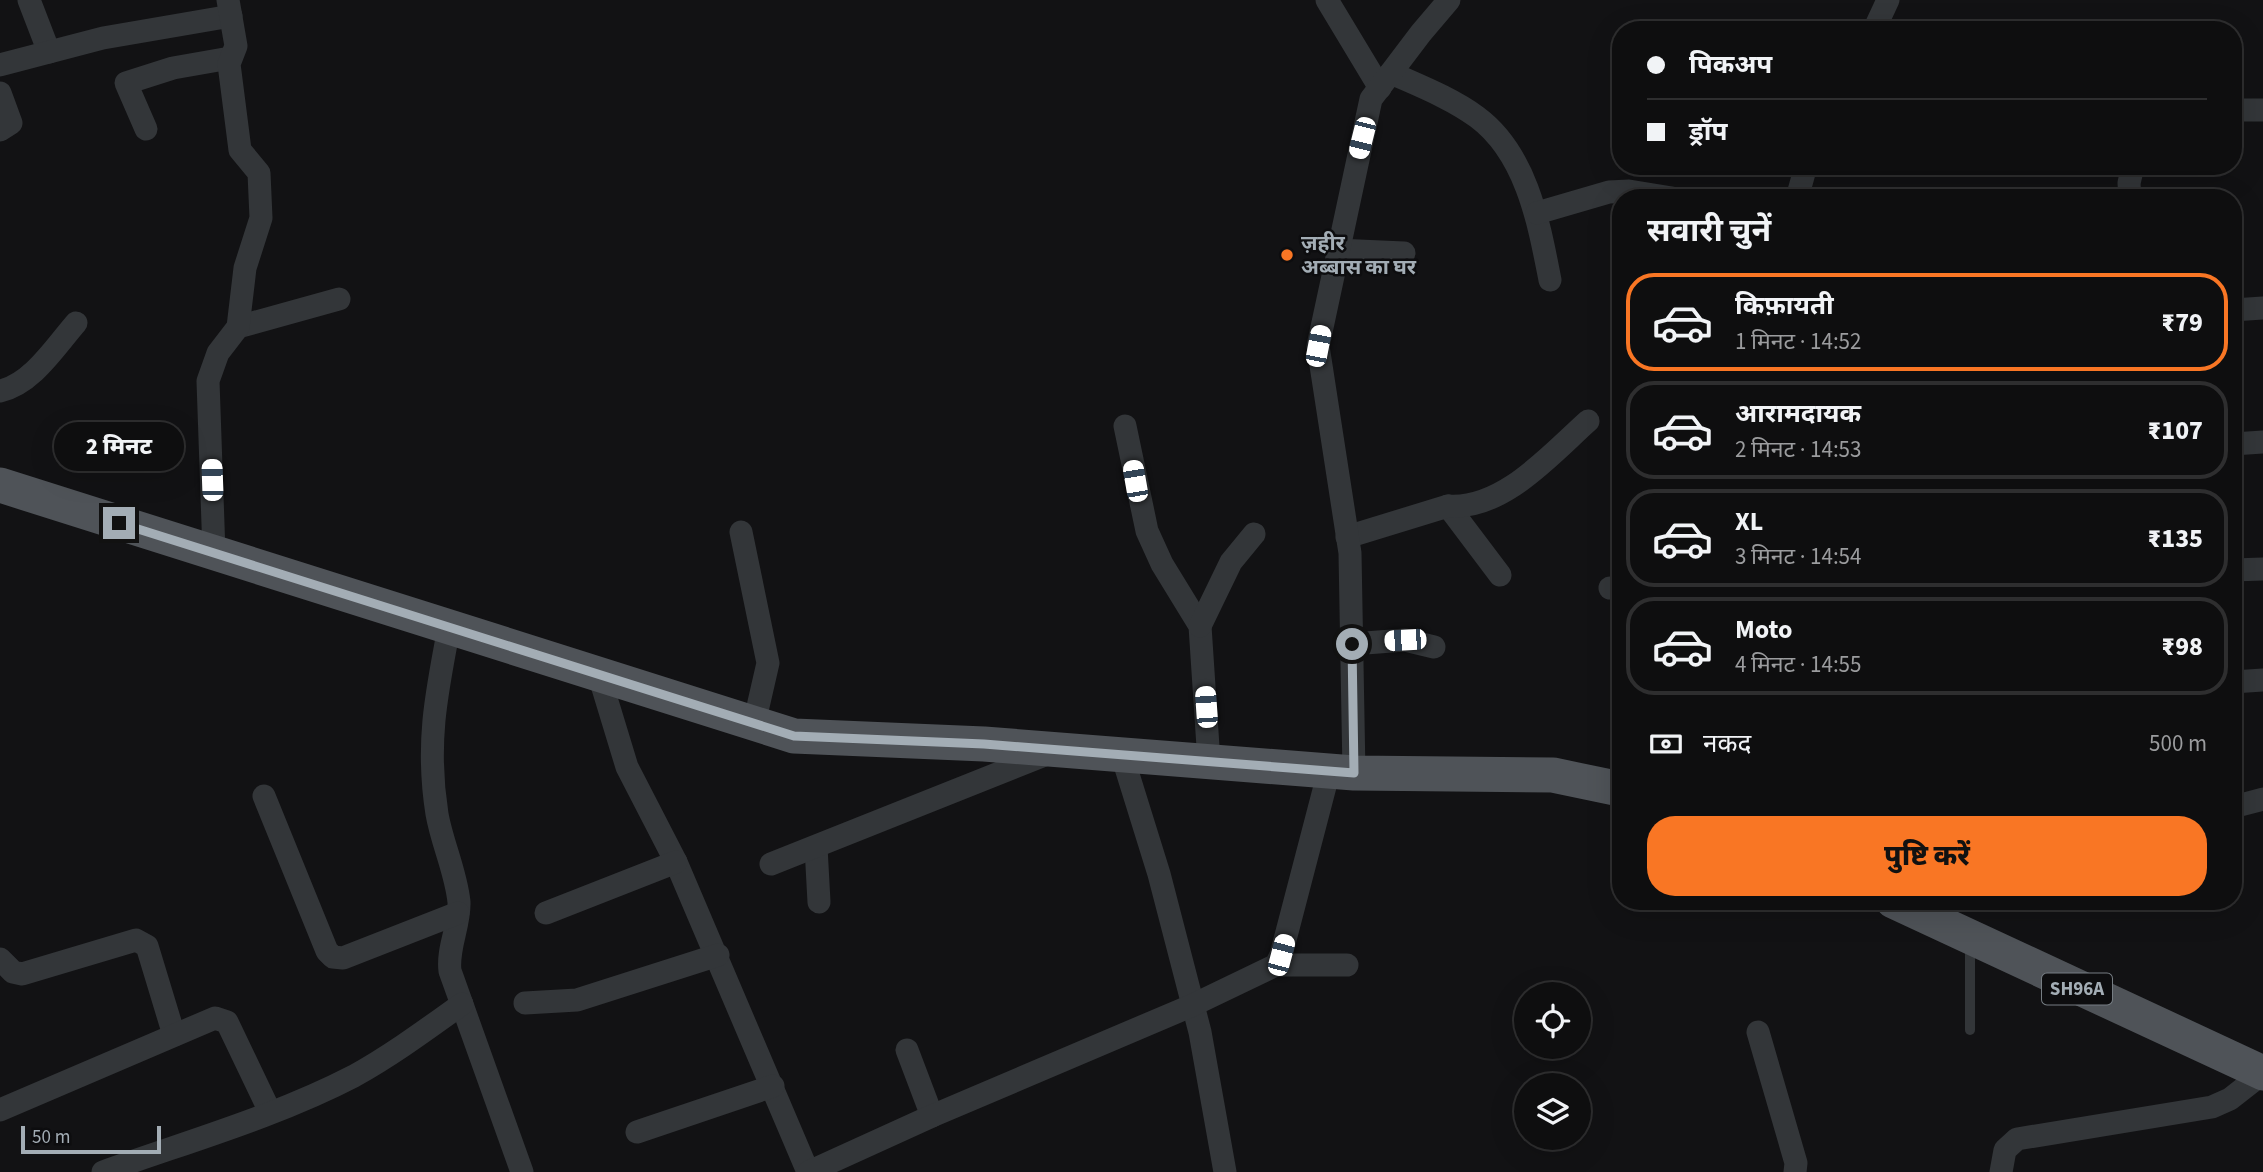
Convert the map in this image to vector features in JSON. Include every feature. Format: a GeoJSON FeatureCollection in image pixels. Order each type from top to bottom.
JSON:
{"type":"FeatureCollection","features":[{"type":"Feature","properties":{"kind":"main road"},"geometry":{"type":"LineString","coordinates":[[0,485],[794,736],[1056,750],[1342,772],[1553,775],[1612,787]]}},
{"type":"Feature","properties":{"kind":"main road","name":"SH96A"},"geometry":{"type":"LineString","coordinates":[[1918,910],[1970,938],[2263,1073]]}},
{"type":"Feature","properties":{"kind":"street"},"geometry":{"type":"LineString","coordinates":[[29,0],[49,52]]}},
{"type":"Feature","properties":{"kind":"street"},"geometry":{"type":"LineString","coordinates":[[1327,0],[1385,81],[1452,101],[1479,118],[1497,136],[1537,213],[1550,280]]}},
{"type":"Feature","properties":{"kind":"street"},"geometry":{"type":"LineString","coordinates":[[1276,965],[1342,772],[1352,644],[1350,553],[1318,346],[1336,250],[1371,99],[1449,0]]}},
{"type":"Feature","properties":{"kind":"street"},"geometry":{"type":"LineString","coordinates":[[1878,21],[1888,0]]}},
{"type":"Feature","properties":{"kind":"street"},"geometry":{"type":"LineString","coordinates":[[0,65],[230,8],[236,46],[230,58],[240,150],[259,173],[261,218],[245,268],[238,327],[218,353],[208,382],[214,553]]}},
{"type":"Feature","properties":{"kind":"street"},"geometry":{"type":"LineString","coordinates":[[146,128],[126,83],[173,68],[230,58]]}},
{"type":"Feature","properties":{"kind":"street"},"geometry":{"type":"LineString","coordinates":[[0,93],[11,123],[0,130]]}},
{"type":"Feature","properties":{"kind":"street"},"geometry":{"type":"LineString","coordinates":[[2242,110],[2263,110]]}},
{"type":"Feature","properties":{"kind":"street"},"geometry":{"type":"LineString","coordinates":[[1537,213],[1612,192]]}},
{"type":"Feature","properties":{"kind":"street"},"geometry":{"type":"LineString","coordinates":[[1336,250],[1404,253]]}},
{"type":"Feature","properties":{"kind":"street"},"geometry":{"type":"LineString","coordinates":[[238,327],[339,299]]}},
{"type":"Feature","properties":{"kind":"street"},"geometry":{"type":"LineString","coordinates":[[2242,309],[2263,308]]}},
{"type":"Feature","properties":{"kind":"street"},"geometry":{"type":"LineString","coordinates":[[0,391],[13,388],[24,381],[76,323]]}},
{"type":"Feature","properties":{"kind":"street"},"geometry":{"type":"LineString","coordinates":[[1347,537],[1448,506],[1489,500],[1540,465],[1588,421]]}},
{"type":"Feature","properties":{"kind":"street"},"geometry":{"type":"LineString","coordinates":[[1125,426],[1147,531],[1161,564],[1200,625],[1209,762]]}},
{"type":"Feature","properties":{"kind":"street"},"geometry":{"type":"LineString","coordinates":[[2242,443],[2263,442]]}},
{"type":"Feature","properties":{"kind":"street"},"geometry":{"type":"LineString","coordinates":[[1448,506],[1500,575]]}},
{"type":"Feature","properties":{"kind":"street"},"geometry":{"type":"LineString","coordinates":[[740,532],[768,663],[754,724]]}},
{"type":"Feature","properties":{"kind":"street"},"geometry":{"type":"LineString","coordinates":[[1200,625],[1231,562],[1254,534]]}},
{"type":"Feature","properties":{"kind":"street"},"geometry":{"type":"LineString","coordinates":[[2242,570],[2263,569]]}},
{"type":"Feature","properties":{"kind":"street"},"geometry":{"type":"LineString","coordinates":[[449,628],[434,707],[431,754],[438,818],[458,897],[458,913],[449,963],[522,1172]]}},
{"type":"Feature","properties":{"kind":"street"},"geometry":{"type":"LineString","coordinates":[[1352,644],[1405,640],[1434,647]]}},
{"type":"Feature","properties":{"kind":"street"},"geometry":{"type":"LineString","coordinates":[[598,675],[626,766],[676,862],[809,1172],[932,1116],[1193,1005],[1276,965],[1347,965]]}},
{"type":"Feature","properties":{"kind":"street"},"geometry":{"type":"LineString","coordinates":[[2242,681],[2263,680]]}},
{"type":"Feature","properties":{"kind":"street"},"geometry":{"type":"LineString","coordinates":[[771,864],[1056,750]]}},
{"type":"Feature","properties":{"kind":"street"},"geometry":{"type":"LineString","coordinates":[[1122,755],[1159,874],[1193,1005],[1225,1172]]}},
{"type":"Feature","properties":{"kind":"street"},"geometry":{"type":"LineString","coordinates":[[264,796],[327,951],[333,957],[343,958],[458,913]]}},
{"type":"Feature","properties":{"kind":"street"},"geometry":{"type":"LineString","coordinates":[[2242,805],[2263,799]]}},
{"type":"Feature","properties":{"kind":"street"},"geometry":{"type":"LineString","coordinates":[[816,847],[818,902]]}},
{"type":"Feature","properties":{"kind":"street"},"geometry":{"type":"LineString","coordinates":[[546,913],[676,862]]}},
{"type":"Feature","properties":{"kind":"street"},"geometry":{"type":"LineString","coordinates":[[0,959],[13,972],[22,974],[136,940],[143,941],[147,946],[174,1035]]}},
{"type":"Feature","properties":{"kind":"street"},"geometry":{"type":"LineString","coordinates":[[525,1003],[577,1000],[718,956]]}},
{"type":"Feature","properties":{"kind":"street"},"geometry":{"type":"LineString","coordinates":[[103,1172],[270,1112],[354,1076],[398,1050],[462,1004]]}},
{"type":"Feature","properties":{"kind":"street"},"geometry":{"type":"LineString","coordinates":[[0,1110],[215,1018],[227,1022],[270,1112]]}},
{"type":"Feature","properties":{"kind":"street"},"geometry":{"type":"LineString","coordinates":[[1758,1032],[1796,1163],[1795,1172]]}},
{"type":"Feature","properties":{"kind":"street"},"geometry":{"type":"LineString","coordinates":[[907,1050],[932,1116]]}},
{"type":"Feature","properties":{"kind":"street"},"geometry":{"type":"LineString","coordinates":[[2001,1172],[2005,1150],[2017,1139],[2212,1107],[2230,1099],[2263,1073]]}},
{"type":"Feature","properties":{"kind":"street"},"geometry":{"type":"LineString","coordinates":[[637,1132],[773,1086]]}},
{"type":"Feature","properties":{"kind":"lane"},"geometry":{"type":"LineString","coordinates":[[1970,938],[1970,1030]]}},
{"type":"Feature","properties":{"kind":"place","name":"ज़हीर अब्बास का घर"},"geometry":{"type":"Point","coordinates":[1287,255]}},
{"type":"Feature","properties":{"kind":"route"},"geometry":{"type":"LineString","coordinates":[[119,523],[794,736],[984,744],[1354,773],[1352,644]]}}]}
